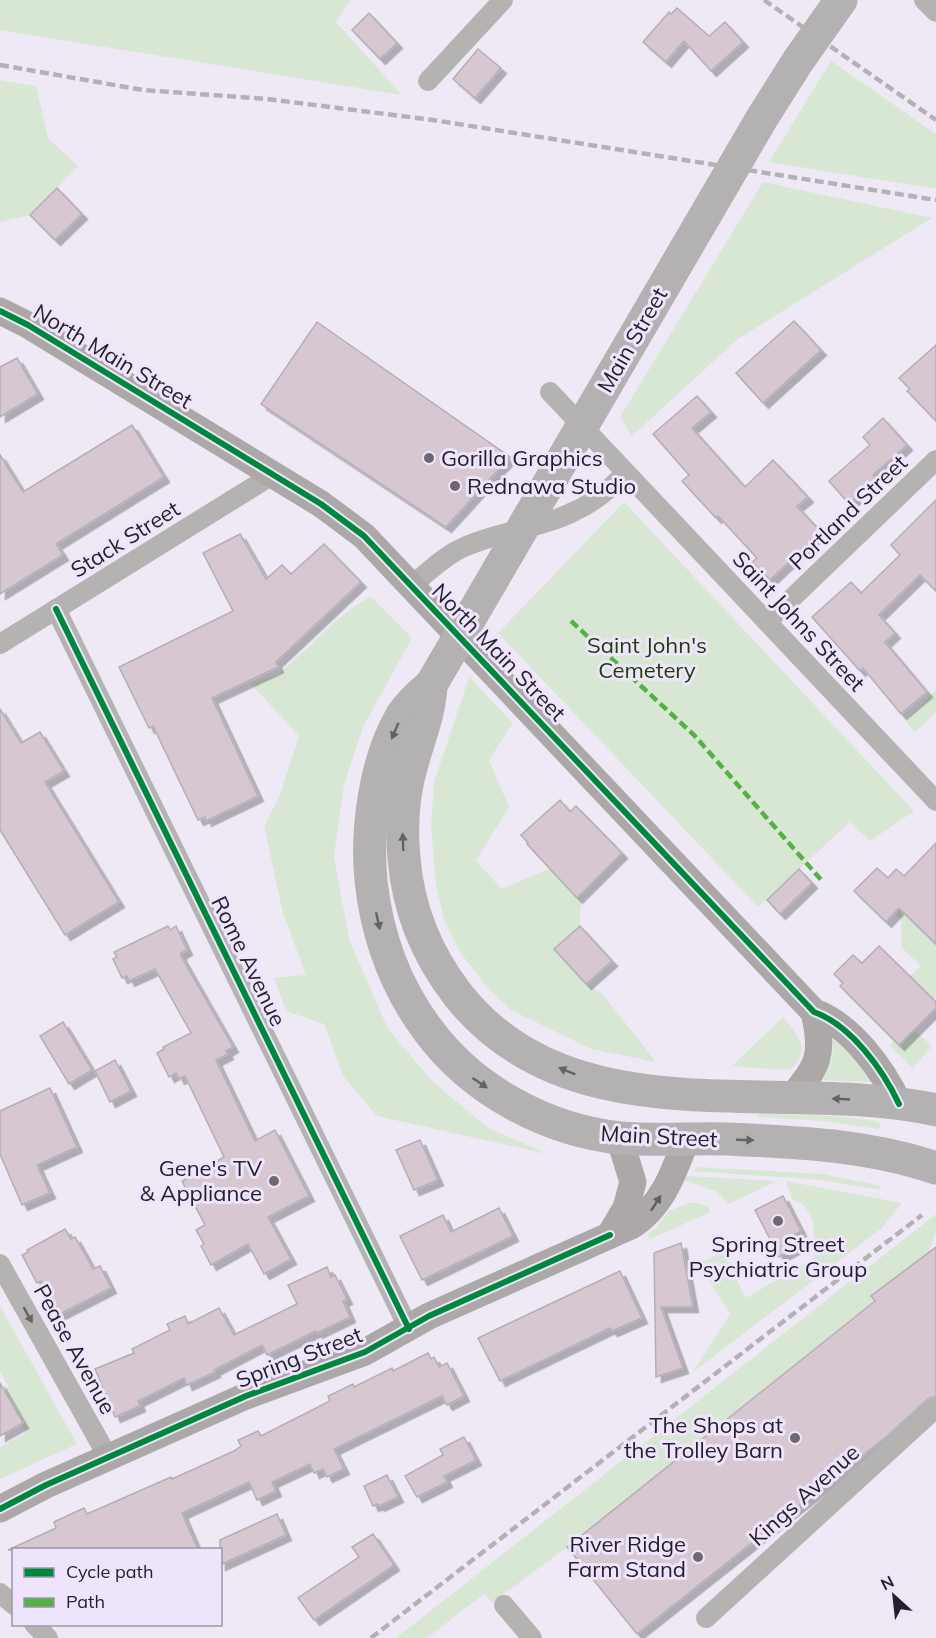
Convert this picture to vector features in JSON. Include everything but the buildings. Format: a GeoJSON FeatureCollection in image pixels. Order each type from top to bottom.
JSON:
{"type":"FeatureCollection","features":[{"type":"Feature","properties":{"kind":"highway","name":"Main Street"},"geometry":{"type":"LineString","coordinates":[[841,0],[762,118],[431,685],[410,705],[397,726],[380,774],[372,813],[369,849],[373,902],[382,940],[394,974],[433,1038],[469,1076],[515,1104],[547,1119],[586,1132],[619,1137],[824,1144],[878,1153],[936,1168]]}},
{"type":"Feature","properties":{"kind":"highway","name":"Main Street"},"geometry":{"type":"LineString","coordinates":[[431,685],[428,711],[405,797],[404,858],[409,892],[421,933],[436,963],[463,1000],[486,1024],[522,1050],[555,1066],[586,1078],[639,1090],[676,1094],[835,1099],[899,1104],[936,1110]]}},
{"type":"Feature","properties":{"kind":"street"},"geometry":{"type":"LineString","coordinates":[[428,81],[503,0]]}},
{"type":"Feature","properties":{"kind":"street"},"geometry":{"type":"LineString","coordinates":[[924,0],[936,12]]}},
{"type":"Feature","properties":{"kind":"street","name":"North Main Street"},"geometry":{"type":"LineString","coordinates":[[0,311],[28,324],[274,474],[344,519],[364,536],[814,1012],[841,1028],[871,1058],[885,1076],[899,1104]]}},
{"type":"Feature","properties":{"kind":"street","name":"Saint Johns Street"},"geometry":{"type":"LineString","coordinates":[[550,392],[936,801]]}},
{"type":"Feature","properties":{"kind":"street","name":"Portland Street"},"geometry":{"type":"LineString","coordinates":[[767,622],[936,460]]}},
{"type":"Feature","properties":{"kind":"street"},"geometry":{"type":"LineString","coordinates":[[411,586],[460,549],[491,536],[574,512],[597,500],[626,473]]}},
{"type":"Feature","properties":{"kind":"street","name":"Stack Street"},"geometry":{"type":"LineString","coordinates":[[0,644],[274,474]]}},
{"type":"Feature","properties":{"kind":"street","name":"Rome Avenue"},"geometry":{"type":"LineString","coordinates":[[56,609],[409,1329]]}},
{"type":"Feature","properties":{"kind":"street"},"geometry":{"type":"LineString","coordinates":[[791,1098],[811,1073],[818,1057],[819,1039],[814,1012]]}},
{"type":"Feature","properties":{"kind":"street"},"geometry":{"type":"LineString","coordinates":[[610,1235],[626,1208],[633,1182],[619,1137]]}},
{"type":"Feature","properties":{"kind":"street","name":"Spring Street"},"geometry":{"type":"LineString","coordinates":[[0,1509],[46,1485],[246,1396],[342,1362],[383,1343],[429,1316],[631,1226],[650,1213],[658,1202],[686,1140]]}},
{"type":"Feature","properties":{"kind":"street","name":"Pease Avenue"},"geometry":{"type":"LineString","coordinates":[[0,1264],[108,1457]]}},
{"type":"Feature","properties":{"kind":"street","name":"Kings Avenue"},"geometry":{"type":"LineString","coordinates":[[706,1618],[936,1408]]}},
{"type":"Feature","properties":{"kind":"street"},"geometry":{"type":"LineString","coordinates":[[0,1593],[12,1603]]}},
{"type":"Feature","properties":{"kind":"street"},"geometry":{"type":"LineString","coordinates":[[504,1605],[532,1638]]}},
{"type":"Feature","properties":{"kind":"street"},"geometry":{"type":"LineString","coordinates":[[36,1626],[48,1638]]}},
{"type":"Feature","properties":{"kind":"green space"},"geometry":{"type":"Polygon","coordinates":[[[0,0],[351,0],[336,22],[402,95],[0,30],[0,0]]]}},
{"type":"Feature","properties":{"kind":"green space"},"geometry":{"type":"Polygon","coordinates":[[[831,61],[936,134],[936,189],[769,162],[831,61]]]}},
{"type":"Feature","properties":{"kind":"green space"},"geometry":{"type":"Polygon","coordinates":[[[0,80],[36,86],[48,138],[78,166],[30,215],[0,222],[0,80]]]}},
{"type":"Feature","properties":{"kind":"green space"},"geometry":{"type":"Polygon","coordinates":[[[763,182],[932,218],[738,339],[632,436],[620,417],[763,182]]]}},
{"type":"Feature","properties":{"kind":"green space","name":"Saint John's Cemetery"},"geometry":{"type":"Polygon","coordinates":[[[624,502],[914,811],[870,841],[850,822],[758,907],[498,633],[624,502]]]}},
{"type":"Feature","properties":{"kind":"green space"},"geometry":{"type":"Polygon","coordinates":[[[370,596],[412,638],[363,727],[344,785],[334,856],[349,939],[388,1029],[432,1081],[487,1127],[547,1154],[377,1116],[343,1076],[324,1024],[286,1011],[274,978],[306,975],[283,913],[264,827],[279,797],[299,736],[250,683],[279,674],[345,613],[370,596]]]}},
{"type":"Feature","properties":{"kind":"green space"},"geometry":{"type":"Polygon","coordinates":[[[469,677],[513,723],[489,760],[509,807],[476,861],[502,889],[549,869],[570,890],[574,887],[581,894],[580,926],[555,949],[586,984],[601,992],[656,1062],[591,1049],[511,1010],[486,986],[460,952],[444,920],[436,886],[431,827],[434,782],[469,677]]]}},
{"type":"Feature","properties":{"kind":"green space"},"geometry":{"type":"Polygon","coordinates":[[[936,690],[936,712],[915,732],[905,721],[936,690]]]}},
{"type":"Feature","properties":{"kind":"green space"},"geometry":{"type":"Polygon","coordinates":[[[899,908],[936,944],[936,997],[933,1000],[910,976],[921,966],[902,948],[901,920],[894,913],[899,908]]]}},
{"type":"Feature","properties":{"kind":"green space"},"geometry":{"type":"Polygon","coordinates":[[[783,1017],[798,1036],[802,1049],[801,1055],[791,1069],[732,1066],[783,1017]]]}},
{"type":"Feature","properties":{"kind":"green space"},"geometry":{"type":"Polygon","coordinates":[[[914,1030],[932,1046],[913,1068],[889,1045],[894,1041],[899,1045],[914,1030]]]}},
{"type":"Feature","properties":{"kind":"green space"},"geometry":{"type":"Polygon","coordinates":[[[832,1036],[874,1078],[871,1082],[823,1080],[831,1062],[832,1036]]]}},
{"type":"Feature","properties":{"kind":"green space"},"geometry":{"type":"Polygon","coordinates":[[[758,1114],[835,1116],[877,1121],[881,1124],[879,1129],[824,1121],[757,1117],[758,1114]]]}},
{"type":"Feature","properties":{"kind":"green space"},"geometry":{"type":"Polygon","coordinates":[[[698,1167],[822,1174],[881,1186],[879,1190],[822,1180],[692,1171],[698,1167]]]}},
{"type":"Feature","properties":{"kind":"green space"},"geometry":{"type":"Polygon","coordinates":[[[687,1176],[777,1181],[729,1204],[717,1192],[684,1180],[687,1176]]]}},
{"type":"Feature","properties":{"kind":"green space"},"geometry":{"type":"Polygon","coordinates":[[[786,1181],[902,1203],[882,1228],[692,1373],[730,1314],[699,1264],[722,1251],[746,1298],[815,1257],[813,1222],[805,1206],[792,1199],[786,1181]]]}},
{"type":"Feature","properties":{"kind":"green space"},"geometry":{"type":"Polygon","coordinates":[[[688,1203],[701,1204],[711,1212],[650,1239],[647,1234],[656,1228],[669,1211],[688,1203]]]}},
{"type":"Feature","properties":{"kind":"green space"},"geometry":{"type":"Polygon","coordinates":[[[936,1214],[936,1232],[929,1252],[872,1296],[875,1301],[567,1547],[492,1603],[484,1594],[427,1638],[396,1638],[936,1214]]]}},
{"type":"Feature","properties":{"kind":"green space"},"geometry":{"type":"Polygon","coordinates":[[[0,1306],[77,1444],[0,1479],[0,1447],[26,1433],[21,1424],[23,1423],[4,1390],[9,1387],[0,1372],[0,1306]]]}},
{"type":"Feature","properties":{"kind":"railway"},"geometry":{"type":"LineString","coordinates":[[764,0],[936,120]]}},
{"type":"Feature","properties":{"kind":"railway"},"geometry":{"type":"LineString","coordinates":[[0,65],[143,90],[267,99],[433,120],[936,200]]}},
{"type":"Feature","properties":{"kind":"railway"},"geometry":{"type":"LineString","coordinates":[[371,1638],[922,1215]]}},
{"type":"Feature","properties":{"kind":"marked path"},"geometry":{"type":"LineString","coordinates":[[571,621],[694,735],[823,882]]}},
{"type":"Feature","properties":{"kind":"cycle path"},"geometry":{"type":"LineString","coordinates":[[0,311],[28,325],[321,504],[364,536],[814,1012],[828,1018],[853,1038],[875,1063],[899,1104]]}},
{"type":"Feature","properties":{"kind":"cycle path"},"geometry":{"type":"LineString","coordinates":[[56,609],[409,1329]]}},
{"type":"Feature","properties":{"kind":"cycle path"},"geometry":{"type":"LineString","coordinates":[[0,1509],[46,1485],[246,1396],[365,1352],[429,1316],[610,1235]]}},
{"type":"Feature","properties":{"kind":"place","name":"Gorilla Graphics"},"geometry":{"type":"Point","coordinates":[429,458]}},
{"type":"Feature","properties":{"kind":"place","name":"Rednawa Studio"},"geometry":{"type":"Point","coordinates":[455,486]}},
{"type":"Feature","properties":{"kind":"place","name":"Gene's TV & Appliance"},"geometry":{"type":"Point","coordinates":[274,1181]}},
{"type":"Feature","properties":{"kind":"place","name":"Spring Street Psychiatric Group"},"geometry":{"type":"Point","coordinates":[778,1221]}},
{"type":"Feature","properties":{"kind":"place","name":"The Shops at the Trolley Barn"},"geometry":{"type":"Point","coordinates":[795,1438]}},
{"type":"Feature","properties":{"kind":"place","name":"River Ridge Farm Stand"},"geometry":{"type":"Point","coordinates":[698,1557]}}]}
